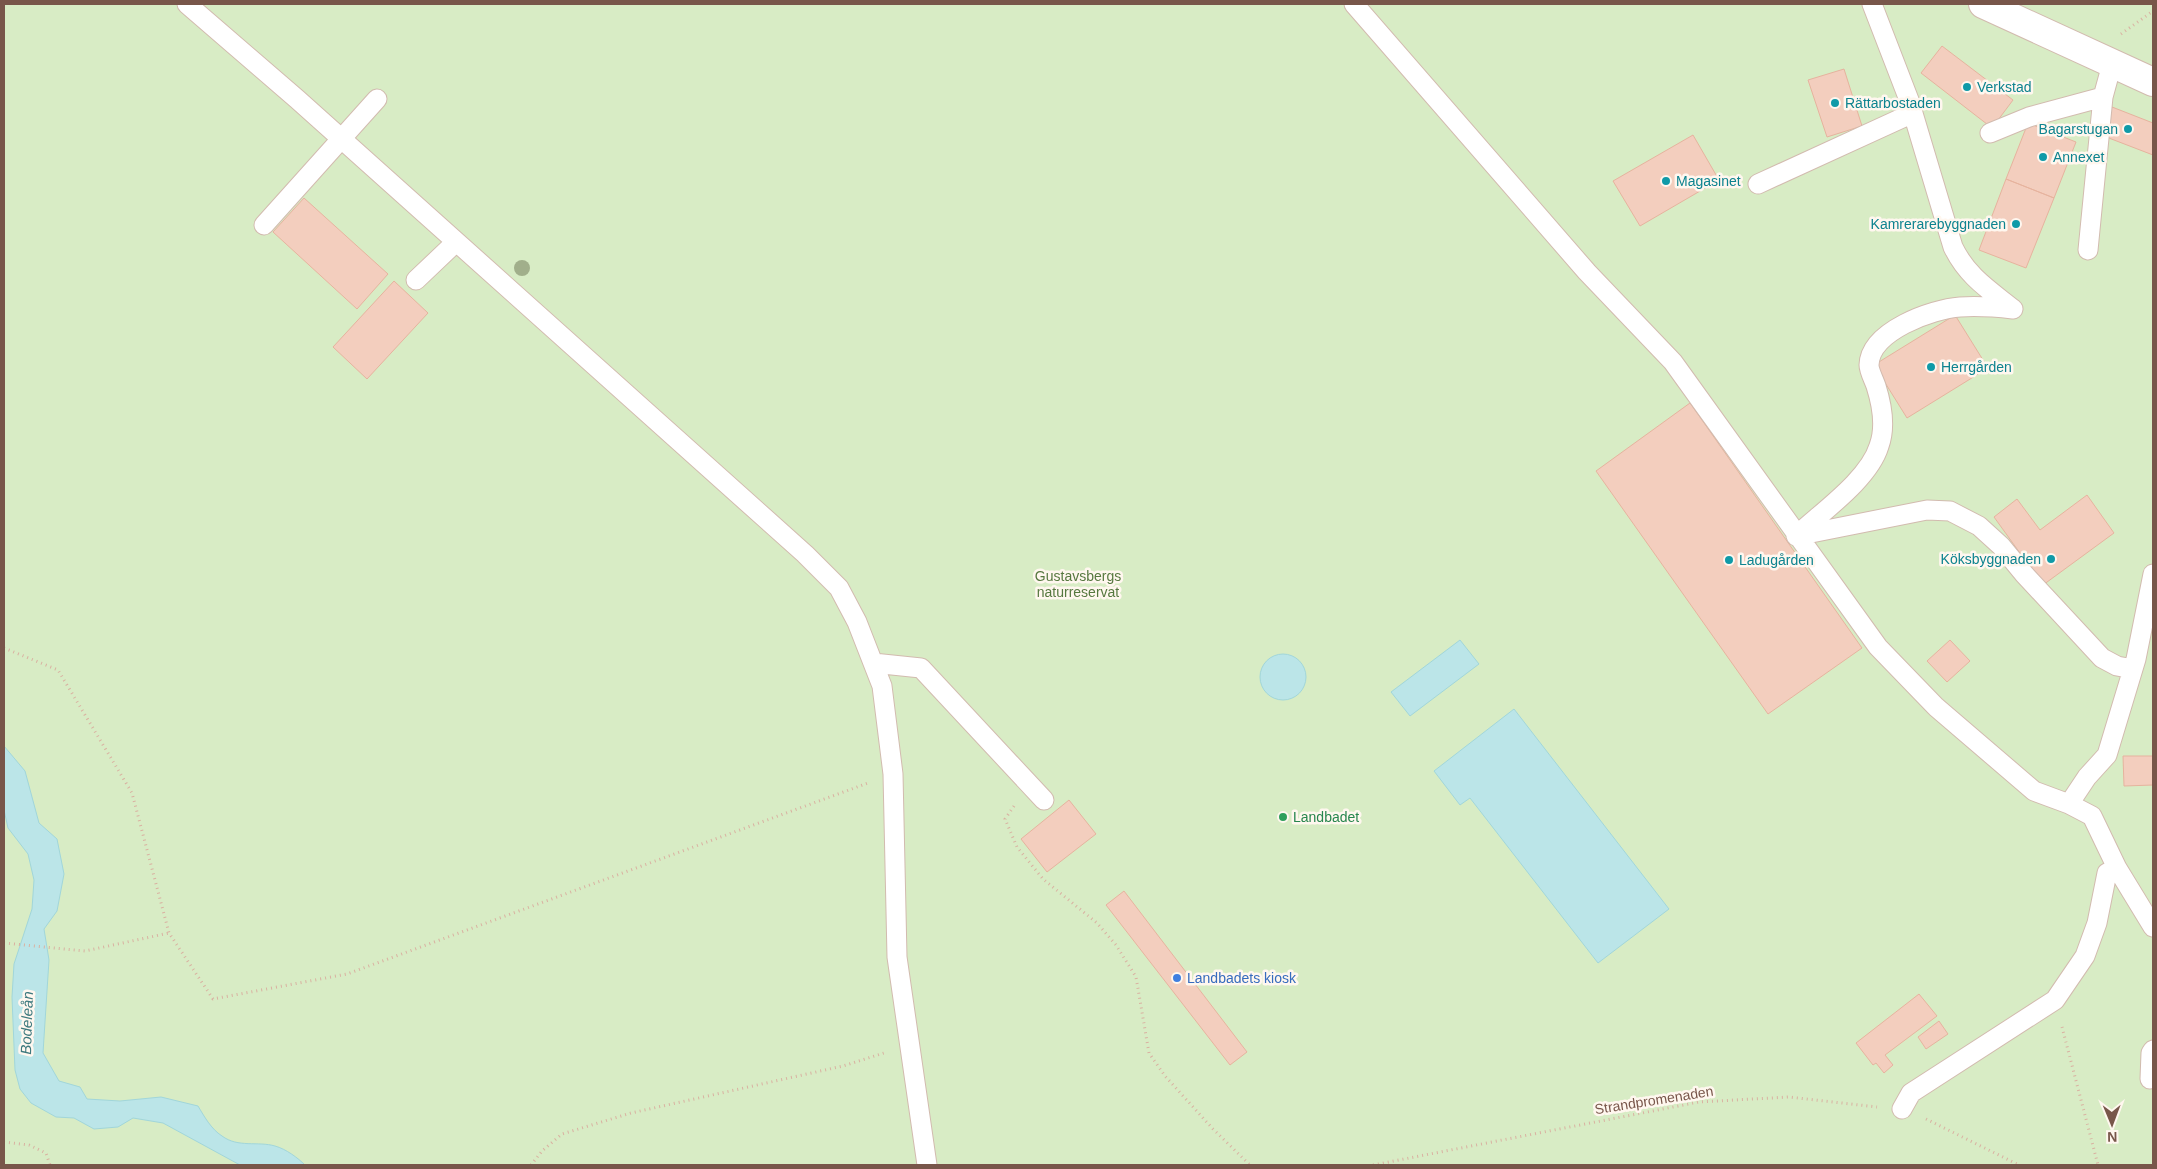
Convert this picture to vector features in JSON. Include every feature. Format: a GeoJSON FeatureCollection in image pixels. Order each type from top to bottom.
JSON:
{"type":"FeatureCollection","features":[{"type":"Feature","properties":{"kind":"street"},"geometry":{"type":"LineString","coordinates":[[1983,4],[2153,82]]}},
{"type":"Feature","properties":{"kind":"lane"},"geometry":{"type":"LineString","coordinates":[[187,4],[340,138],[805,554],[839,588],[857,622],[882,686],[893,774],[897,957],[927,1165]]}},
{"type":"Feature","properties":{"kind":"lane"},"geometry":{"type":"LineString","coordinates":[[1354,4],[1587,272],[1672,362],[1715,418],[1796,536],[1878,647],[1936,706],[2034,791],[2069,804],[2092,816],[2117,868],[2153,927]]}},
{"type":"Feature","properties":{"kind":"lane"},"geometry":{"type":"LineString","coordinates":[[1796,536],[1858,478],[1873,461],[1880,445],[1883,426],[1881,402],[1869,365],[1874,352],[1886,334],[1937,310],[1958,307],[2013,309],[1973,278],[1961,264],[1953,247],[1913,114],[1872,4]]}},
{"type":"Feature","properties":{"kind":"lane"},"geometry":{"type":"LineString","coordinates":[[2088,250],[2103,97],[2112,64]]}},
{"type":"Feature","properties":{"kind":"lane"},"geometry":{"type":"LineString","coordinates":[[1990,133],[2029,117],[2103,97]]}},
{"type":"Feature","properties":{"kind":"lane"},"geometry":{"type":"LineString","coordinates":[[264,225],[340,138],[377,99]]}},
{"type":"Feature","properties":{"kind":"lane"},"geometry":{"type":"LineString","coordinates":[[1758,184],[1913,114]]}},
{"type":"Feature","properties":{"kind":"lane"},"geometry":{"type":"LineString","coordinates":[[416,280],[456,242]]}},
{"type":"Feature","properties":{"kind":"lane"},"geometry":{"type":"LineString","coordinates":[[1796,536],[1927,510],[1950,511],[1979,526],[2001,546],[2024,574],[2102,658],[2117,666],[2133,669]]}},
{"type":"Feature","properties":{"kind":"lane"},"geometry":{"type":"LineString","coordinates":[[2069,804],[2087,777],[2107,755],[2133,669],[2153,574]]}},
{"type":"Feature","properties":{"kind":"lane"},"geometry":{"type":"LineString","coordinates":[[873,663],[921,668],[1044,800]]}},
{"type":"Feature","properties":{"kind":"lane"},"geometry":{"type":"LineString","coordinates":[[1902,1109],[1911,1093],[2055,1000],[2085,956],[2097,923],[2107,873],[2117,868]]}},
{"type":"Feature","properties":{"kind":"lane"},"geometry":{"type":"LineString","coordinates":[[2150,1079],[2151,1052],[2153,1050]]}},
{"type":"Feature","properties":{"kind":"path"},"geometry":{"type":"LineString","coordinates":[[4,648],[58,670],[132,793],[169,933],[214,999],[347,974],[893,774]]}},
{"type":"Feature","properties":{"kind":"path"},"geometry":{"type":"LineString","coordinates":[[1029,784],[1005,819],[1017,847],[1043,879],[1097,923],[1116,944],[1136,977],[1149,1053],[1165,1076],[1213,1129],[1250,1165]]}},
{"type":"Feature","properties":{"kind":"path"},"geometry":{"type":"LineString","coordinates":[[4,943],[85,951],[169,933]]}},
{"type":"Feature","properties":{"kind":"path"},"geometry":{"type":"LineString","coordinates":[[2055,1000],[2098,1165]]}},
{"type":"Feature","properties":{"kind":"path"},"geometry":{"type":"LineString","coordinates":[[531,1165],[542,1151],[562,1134],[631,1113],[843,1066],[874,1055],[909,1047]]}},
{"type":"Feature","properties":{"kind":"path","name":"Strandpromenaden"},"geometry":{"type":"LineString","coordinates":[[1373,1165],[1699,1102],[1789,1097],[1902,1109],[1934,1122],[2019,1165]]}},
{"type":"Feature","properties":{"kind":"path"},"geometry":{"type":"LineString","coordinates":[[4,1142],[29,1145],[46,1153],[50,1165]]}},
{"type":"Feature","properties":{"kind":"green space","name":"Gustavsbergs naturreservat"},"geometry":{"type":"Polygon","coordinates":[[[4,4],[2153,4],[2153,1165],[4,1165],[4,4]]]}},
{"type":"Feature","properties":{"kind":"water"},"geometry":{"type":"Polygon","coordinates":[[[1460,640],[1479,664],[1410,716],[1391,692],[1460,640]]]}},
{"type":"Feature","properties":{"kind":"water"},"geometry":{"type":"Polygon","coordinates":[[[1279,654],[1287,654],[1296,658],[1302,664],[1306,677],[1302,690],[1296,696],[1287,700],[1279,700],[1270,696],[1264,690],[1260,681],[1260,673],[1264,664],[1270,658],[1279,654]]]}},
{"type":"Feature","properties":{"kind":"water"},"geometry":{"type":"Polygon","coordinates":[[[1514,709],[1669,909],[1598,963],[1470,798],[1460,805],[1434,771],[1514,709]]]}},
{"type":"Feature","properties":{"kind":"water","name":"Bodeleån"},"geometry":{"type":"Polygon","coordinates":[[[4,746],[25,771],[39,823],[57,839],[64,874],[57,911],[44,929],[49,960],[43,1053],[59,1081],[80,1087],[87,1099],[120,1101],[161,1097],[198,1106],[214,1130],[228,1140],[275,1146],[292,1154],[305,1165],[240,1165],[163,1123],[133,1118],[118,1127],[94,1129],[74,1118],[56,1117],[31,1103],[20,1089],[15,1070],[12,997],[14,964],[32,909],[34,880],[28,854],[8,828],[4,810],[4,746]]]}},
{"type":"Feature","properties":{"kind":"building","name":"Verkstad"},"geometry":{"type":"Polygon","coordinates":[[[1942,46],[2013,100],[1992,128],[1921,73],[1942,46]]]}},
{"type":"Feature","properties":{"kind":"building","name":"Rättarbostaden"},"geometry":{"type":"Polygon","coordinates":[[[1844,69],[1862,126],[1827,137],[1808,80],[1844,69]]]}},
{"type":"Feature","properties":{"kind":"building","name":"Bagarstugan"},"geometry":{"type":"Polygon","coordinates":[[[2112,107],[2153,123],[2153,155],[2101,135],[2112,107]]]}},
{"type":"Feature","properties":{"kind":"building","name":"Annexet"},"geometry":{"type":"Polygon","coordinates":[[[2028,123],[2076,142],[2054,198],[2006,179],[2028,123]]]}},
{"type":"Feature","properties":{"kind":"building","name":"Magasinet"},"geometry":{"type":"Polygon","coordinates":[[[1693,135],[1719,180],[1640,226],[1613,181],[1693,135]]]}},
{"type":"Feature","properties":{"kind":"building","name":"Kamrerarebyggnaden"},"geometry":{"type":"Polygon","coordinates":[[[2006,179],[2054,198],[2026,268],[1979,250],[2006,179]]]}},
{"type":"Feature","properties":{"kind":"building"},"geometry":{"type":"Polygon","coordinates":[[[304,198],[388,274],[357,309],[273,232],[304,198]]]}},
{"type":"Feature","properties":{"kind":"building"},"geometry":{"type":"Polygon","coordinates":[[[394,281],[428,313],[367,379],[333,347],[394,281]]]}},
{"type":"Feature","properties":{"kind":"building","name":"Herrgården"},"geometry":{"type":"Polygon","coordinates":[[[1955,315],[1988,368],[1907,418],[1874,365],[1955,315]]]}},
{"type":"Feature","properties":{"kind":"building","name":"Ladugården"},"geometry":{"type":"Polygon","coordinates":[[[1690,403],[1862,648],[1768,714],[1596,471],[1690,403]]]}},
{"type":"Feature","properties":{"kind":"building","name":"Köksbyggnaden"},"geometry":{"type":"Polygon","coordinates":[[[2087,495],[2114,533],[2043,585],[1994,517],[2017,499],[2040,530],[2087,495]]]}},
{"type":"Feature","properties":{"kind":"building"},"geometry":{"type":"Polygon","coordinates":[[[1950,640],[1970,661],[1947,682],[1927,661],[1950,640]]]}},
{"type":"Feature","properties":{"kind":"building"},"geometry":{"type":"Polygon","coordinates":[[[2123,756],[2153,756],[2153,785],[2124,786],[2123,756]]]}},
{"type":"Feature","properties":{"kind":"building"},"geometry":{"type":"Polygon","coordinates":[[[1069,800],[1096,834],[1047,872],[1021,839],[1069,800]]]}},
{"type":"Feature","properties":{"kind":"building","name":"Landbadets kiosk"},"geometry":{"type":"Polygon","coordinates":[[[1124,891],[1247,1052],[1230,1065],[1106,905],[1124,891]]]}},
{"type":"Feature","properties":{"kind":"building"},"geometry":{"type":"Polygon","coordinates":[[[1919,994],[1937,1016],[1885,1055],[1893,1065],[1884,1073],[1876,1063],[1873,1065],[1856,1043],[1919,994]]]}},
{"type":"Feature","properties":{"kind":"building"},"geometry":{"type":"Polygon","coordinates":[[[1939,1021],[1948,1034],[1926,1049],[1918,1037],[1939,1021]]]}},
{"type":"Feature","properties":{"kind":"place","name":"Verkstad"},"geometry":{"type":"Point","coordinates":[1967,87]}},
{"type":"Feature","properties":{"kind":"place","name":"Rättarbostaden"},"geometry":{"type":"Point","coordinates":[1835,103]}},
{"type":"Feature","properties":{"kind":"place","name":"Bagarstugan"},"geometry":{"type":"Point","coordinates":[2128,129]}},
{"type":"Feature","properties":{"kind":"place","name":"Annexet"},"geometry":{"type":"Point","coordinates":[2043,157]}},
{"type":"Feature","properties":{"kind":"place","name":"Magasinet"},"geometry":{"type":"Point","coordinates":[1666,181]}},
{"type":"Feature","properties":{"kind":"place","name":"Kamrerarebyggnaden"},"geometry":{"type":"Point","coordinates":[2016,224]}},
{"type":"Feature","properties":{"kind":"place","name":"Herrgården"},"geometry":{"type":"Point","coordinates":[1931,367]}},
{"type":"Feature","properties":{"kind":"place","name":"Köksbyggnaden"},"geometry":{"type":"Point","coordinates":[2051,559]}},
{"type":"Feature","properties":{"kind":"place","name":"Ladugården"},"geometry":{"type":"Point","coordinates":[1729,560]}},
{"type":"Feature","properties":{"kind":"place","name":"Landbadet"},"geometry":{"type":"Point","coordinates":[1283,817]}},
{"type":"Feature","properties":{"kind":"place","name":"Landbadets kiosk"},"geometry":{"type":"Point","coordinates":[1177,978]}}]}
